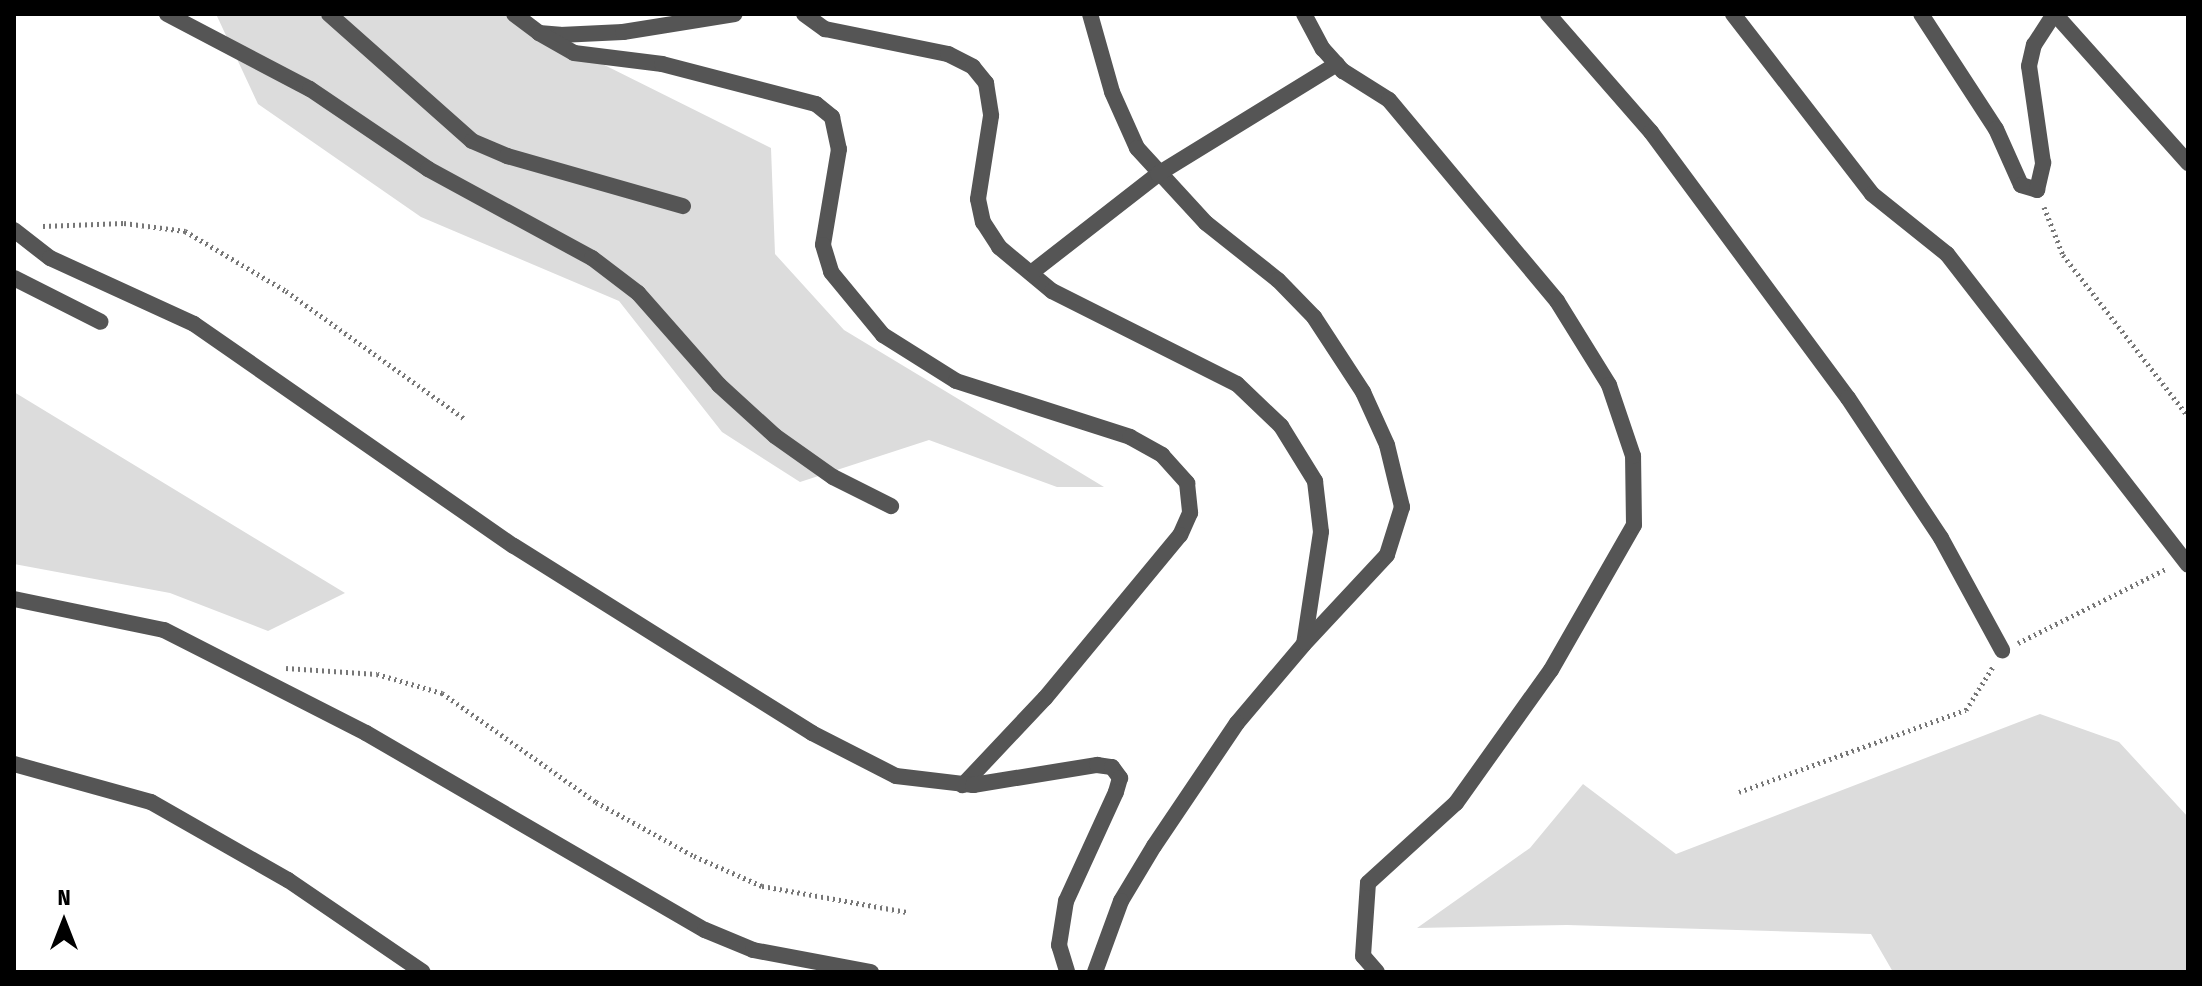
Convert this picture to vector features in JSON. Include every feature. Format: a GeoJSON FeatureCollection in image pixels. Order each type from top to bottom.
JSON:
{"type":"FeatureCollection","features":[{"type":"Feature","properties":{"kind":"street"},"geometry":{"type":"LineString","coordinates":[[167,14],[310,89],[428,169],[592,258],[638,293],[719,385],[775,436],[833,477],[891,506]]}},
{"type":"Feature","properties":{"kind":"street"},"geometry":{"type":"LineString","coordinates":[[329,14],[472,141],[507,156],[683,206]]}},
{"type":"Feature","properties":{"kind":"street"},"geometry":{"type":"LineString","coordinates":[[514,14],[574,53],[662,64],[816,104],[832,117],[839,149],[823,245],[831,272],[883,335],[956,381],[1130,437],[1162,455],[1187,483],[1190,513],[1180,535],[1045,698],[963,785]]}},
{"type":"Feature","properties":{"kind":"street"},"geometry":{"type":"LineString","coordinates":[[539,33],[623,32],[735,14]]}},
{"type":"Feature","properties":{"kind":"street"},"geometry":{"type":"LineString","coordinates":[[804,14],[825,29],[948,54],[973,67],[986,83],[991,116],[978,199],[983,222],[999,247],[1052,291],[1237,384],[1281,426],[1315,481],[1320,502],[1317,574],[1304,644]]}},
{"type":"Feature","properties":{"kind":"street"},"geometry":{"type":"LineString","coordinates":[[1090,14],[1126,127],[1158,174],[1314,317],[1363,392],[1397,476],[1402,507],[1387,555],[1304,644],[1237,723],[1154,846],[1115,913],[1095,972]]}},
{"type":"Feature","properties":{"kind":"street"},"geometry":{"type":"LineString","coordinates":[[1304,14],[1337,64],[1389,100],[1557,301],[1609,385],[1633,456],[1634,525],[1551,670],[1456,803],[1368,883],[1363,956],[1377,972]]}},
{"type":"Feature","properties":{"kind":"street"},"geometry":{"type":"LineString","coordinates":[[1548,14],[1651,132],[1848,398],[1941,538],[2002,650]]}},
{"type":"Feature","properties":{"kind":"street"},"geometry":{"type":"LineString","coordinates":[[1733,14],[1872,194],[1947,254],[2186,563]]}},
{"type":"Feature","properties":{"kind":"street"},"geometry":{"type":"LineString","coordinates":[[1921,14],[1996,129],[2021,185],[2037,190],[2043,163],[2029,66],[2034,45],[2055,14],[2188,163]]}},
{"type":"Feature","properties":{"kind":"street"},"geometry":{"type":"LineString","coordinates":[[1031,273],[1158,174],[1337,64]]}},
{"type":"Feature","properties":{"kind":"street"},"geometry":{"type":"LineString","coordinates":[[22,228],[50,258],[194,324],[514,546],[812,733],[896,776],[963,785],[1105,764],[1120,778],[1066,901],[1059,945],[1067,972]]}},
{"type":"Feature","properties":{"kind":"street"},"geometry":{"type":"LineString","coordinates":[[14,278],[101,322]]}},
{"type":"Feature","properties":{"kind":"street"},"geometry":{"type":"LineString","coordinates":[[14,599],[164,630],[366,733],[705,930],[753,950],[871,972]]}},
{"type":"Feature","properties":{"kind":"street"},"geometry":{"type":"LineString","coordinates":[[14,764],[151,802],[288,880],[423,972]]}},
{"type":"Feature","properties":{"kind":"path"},"geometry":{"type":"LineString","coordinates":[[2037,190],[2063,255],[2188,416]]}},
{"type":"Feature","properties":{"kind":"path"},"geometry":{"type":"LineString","coordinates":[[22,228],[124,223],[185,231],[286,291],[465,419]]}},
{"type":"Feature","properties":{"kind":"path"},"geometry":{"type":"LineString","coordinates":[[1739,792],[1966,710],[2002,650],[2186,563]]}},
{"type":"Feature","properties":{"kind":"path"},"geometry":{"type":"LineString","coordinates":[[271,667],[377,674],[442,693],[596,802],[694,856],[762,886],[907,912]]}},
{"type":"Feature","properties":{"kind":"shaded area"},"geometry":{"type":"Polygon","coordinates":[[[216,14],[502,14],[771,148],[775,254],[844,330],[1104,487],[1057,487],[929,440],[800,482],[722,432],[619,301],[421,217],[258,104],[216,14]]]}},
{"type":"Feature","properties":{"kind":"shaded area"},"geometry":{"type":"Polygon","coordinates":[[[14,392],[345,593],[268,631],[170,593],[14,564],[14,392]]]}},
{"type":"Feature","properties":{"kind":"shaded area"},"geometry":{"type":"Polygon","coordinates":[[[2040,714],[2119,742],[2188,817],[2188,972],[1893,972],[1871,934],[1567,925],[1417,928],[1530,848],[1583,784],[1676,854],[2040,714]]]}}]}
